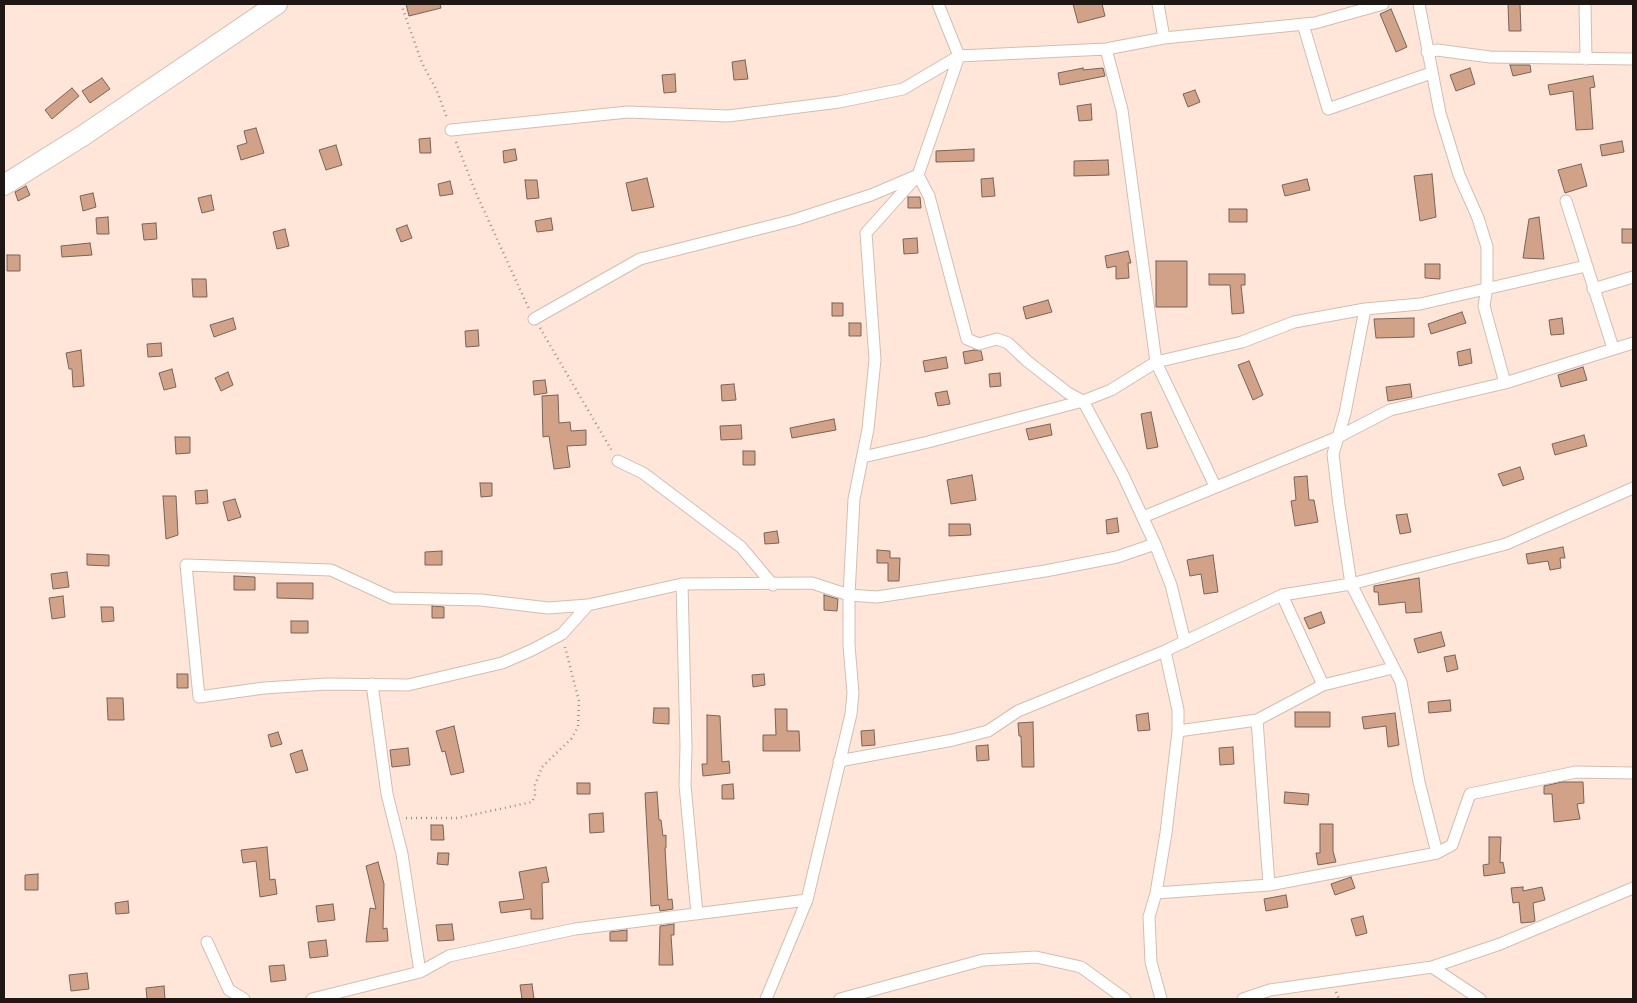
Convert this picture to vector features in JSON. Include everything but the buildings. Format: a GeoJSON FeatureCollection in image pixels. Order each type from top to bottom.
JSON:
{"type":"FeatureCollection","features":[{"type":"Feature","properties":{"kind":"highway"},"geometry":{"type":"LineString","coordinates":[[4,186],[84,135],[277,4]]}},
{"type":"Feature","properties":{"kind":"street"},"geometry":{"type":"LineString","coordinates":[[766,999],[771,982],[807,900],[851,714],[853,693],[849,645],[849,595],[854,500],[863,457],[875,360],[866,234],[918,176],[959,56],[938,4]]}},
{"type":"Feature","properties":{"kind":"street"},"geometry":{"type":"LineString","coordinates":[[1158,4],[1164,38]]}},
{"type":"Feature","properties":{"kind":"street"},"geometry":{"type":"LineString","coordinates":[[452,130],[628,112],[728,116],[839,102],[903,90],[959,56],[1106,49],[1164,38],[1316,23],[1382,4]]}},
{"type":"Feature","properties":{"kind":"street"},"geometry":{"type":"LineString","coordinates":[[1419,4],[1440,113],[1460,176],[1478,218],[1487,247],[1487,288],[1484,306],[1505,383]]}},
{"type":"Feature","properties":{"kind":"street"},"geometry":{"type":"LineString","coordinates":[[1585,4],[1586,59]]}},
{"type":"Feature","properties":{"kind":"street"},"geometry":{"type":"LineString","coordinates":[[1303,24],[1328,109],[1432,73]]}},
{"type":"Feature","properties":{"kind":"street"},"geometry":{"type":"LineString","coordinates":[[1106,49],[1122,110],[1156,362],[1215,486]]}},
{"type":"Feature","properties":{"kind":"street"},"geometry":{"type":"LineString","coordinates":[[1427,52],[1436,50],[1490,58],[1633,59]]}},
{"type":"Feature","properties":{"kind":"street"},"geometry":{"type":"LineString","coordinates":[[534,319],[640,258],[794,220],[870,195],[918,176]]}},
{"type":"Feature","properties":{"kind":"street"},"geometry":{"type":"LineString","coordinates":[[918,176],[928,196],[967,339],[972,343],[979,344],[997,340],[1008,343],[1027,362],[1068,393],[1083,401],[1155,544],[1171,585],[1185,642]]}},
{"type":"Feature","properties":{"kind":"street"},"geometry":{"type":"LineString","coordinates":[[1566,202],[1613,348]]}},
{"type":"Feature","properties":{"kind":"street"},"geometry":{"type":"LineString","coordinates":[[863,457],[1083,401],[1111,390],[1156,362],[1242,342],[1294,322],[1365,309],[1420,304],[1586,266]]}},
{"type":"Feature","properties":{"kind":"street"},"geometry":{"type":"LineString","coordinates":[[1594,289],[1633,277]]}},
{"type":"Feature","properties":{"kind":"street"},"geometry":{"type":"LineString","coordinates":[[1365,309],[1334,454],[1351,584],[1400,682],[1407,709],[1420,782],[1437,853]]}},
{"type":"Feature","properties":{"kind":"street"},"geometry":{"type":"LineString","coordinates":[[1143,517],[1338,437],[1390,410],[1505,383],[1633,342]]}},
{"type":"Feature","properties":{"kind":"street"},"geometry":{"type":"LineString","coordinates":[[618,460],[643,473],[741,547],[773,585]]}},
{"type":"Feature","properties":{"kind":"street"},"geometry":{"type":"LineString","coordinates":[[839,761],[953,740],[988,731],[1018,711],[1166,651],[1282,595],[1351,584],[1506,544],[1633,488]]}},
{"type":"Feature","properties":{"kind":"street"},"geometry":{"type":"LineString","coordinates":[[588,605],[562,634],[502,663],[408,685],[327,684],[264,688],[199,697],[186,565],[331,570],[392,598],[481,600],[548,608],[588,605],[682,584],[773,585],[812,583],[849,595],[876,597],[925,591],[1117,557],[1155,544]]}},
{"type":"Feature","properties":{"kind":"street"},"geometry":{"type":"LineString","coordinates":[[682,584],[686,746],[685,785],[697,914]]}},
{"type":"Feature","properties":{"kind":"street"},"geometry":{"type":"LineString","coordinates":[[1282,595],[1323,684]]}},
{"type":"Feature","properties":{"kind":"street"},"geometry":{"type":"LineString","coordinates":[[1160,999],[1151,962],[1149,917],[1156,894],[1173,790],[1178,731],[1178,710],[1166,651]]}},
{"type":"Feature","properties":{"kind":"street"},"geometry":{"type":"LineString","coordinates":[[1178,731],[1257,720],[1323,684],[1393,668]]}},
{"type":"Feature","properties":{"kind":"street"},"geometry":{"type":"LineString","coordinates":[[372,684],[376,724],[392,818],[402,854],[420,972]]}},
{"type":"Feature","properties":{"kind":"street"},"geometry":{"type":"LineString","coordinates":[[1257,720],[1269,885]]}},
{"type":"Feature","properties":{"kind":"street"},"geometry":{"type":"LineString","coordinates":[[1156,894],[1269,885],[1437,853],[1452,845],[1470,794],[1576,772],[1633,773]]}},
{"type":"Feature","properties":{"kind":"street"},"geometry":{"type":"LineString","coordinates":[[1243,999],[1270,990],[1432,967],[1500,944],[1633,888]]}},
{"type":"Feature","properties":{"kind":"street"},"geometry":{"type":"LineString","coordinates":[[312,999],[420,972],[449,956],[565,931],[807,900]]}},
{"type":"Feature","properties":{"kind":"street"},"geometry":{"type":"LineString","coordinates":[[207,942],[229,990],[244,999]]}},
{"type":"Feature","properties":{"kind":"street"},"geometry":{"type":"LineString","coordinates":[[840,999],[983,960],[1036,957],[1081,967],[1125,999]]}},
{"type":"Feature","properties":{"kind":"street"},"geometry":{"type":"LineString","coordinates":[[1432,967],[1480,999]]}},
{"type":"Feature","properties":{"kind":"path"},"geometry":{"type":"LineString","coordinates":[[401,4],[422,62],[437,91],[476,193],[534,319],[618,460]]}},
{"type":"Feature","properties":{"kind":"path"},"geometry":{"type":"LineString","coordinates":[[392,818],[458,818],[532,802],[535,796],[535,785],[542,767],[572,738],[578,727],[579,702],[562,634]]}}]}
